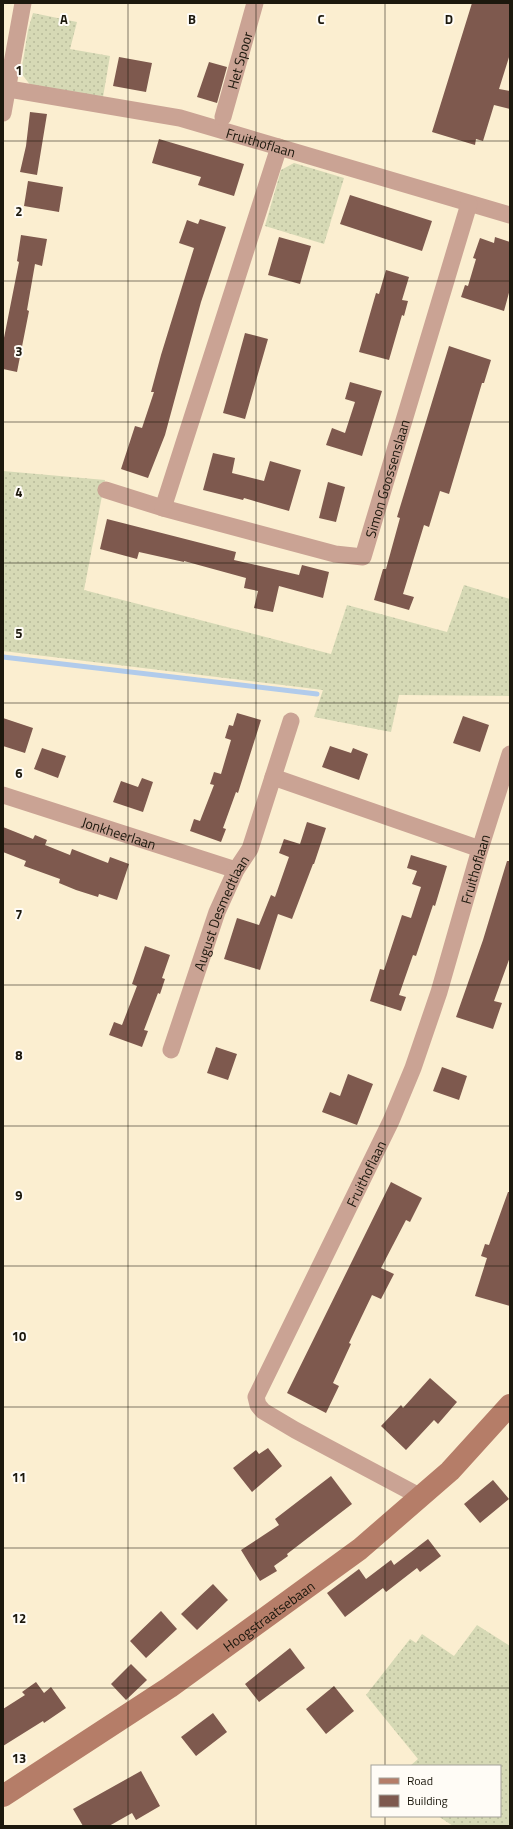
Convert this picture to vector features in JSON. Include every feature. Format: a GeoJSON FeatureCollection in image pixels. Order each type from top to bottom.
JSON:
{"type":"FeatureCollection","features":[{"type":"Feature","properties":{"kind":"main road","name":"Hoogstraatsebaan"},"geometry":{"type":"LineString","coordinates":[[3,1796],[170,1687],[360,1549],[450,1471],[510,1405]]}},
{"type":"Feature","properties":{"kind":"street"},"geometry":{"type":"LineString","coordinates":[[3,113],[5,88],[23,3]]}},
{"type":"Feature","properties":{"kind":"street","name":"Het Spoor"},"geometry":{"type":"LineString","coordinates":[[223,117],[255,3]]}},
{"type":"Feature","properties":{"kind":"street","name":"Fruithoflaan"},"geometry":{"type":"LineString","coordinates":[[5,88],[180,118],[468,204],[510,215]]}},
{"type":"Feature","properties":{"kind":"street"},"geometry":{"type":"LineString","coordinates":[[163,508],[279,147]]}},
{"type":"Feature","properties":{"kind":"street","name":"Simon Goossenslaan"},"geometry":{"type":"LineString","coordinates":[[106,490],[163,508],[335,554],[363,556],[468,204]]}},
{"type":"Feature","properties":{"kind":"street","name":"August Desmedtlaan"},"geometry":{"type":"LineString","coordinates":[[171,1050],[217,912],[236,870],[250,849],[291,721]]}},
{"type":"Feature","properties":{"kind":"street","name":"Fruithoflaan"},"geometry":{"type":"LineString","coordinates":[[421,1497],[295,1430],[263,1410],[258,1405],[256,1397],[391,1121],[411,1075],[439,992],[480,849],[510,754]]}},
{"type":"Feature","properties":{"kind":"street"},"geometry":{"type":"LineString","coordinates":[[272,777],[480,849]]}},
{"type":"Feature","properties":{"kind":"street","name":"Jonkheerlaan"},"geometry":{"type":"LineString","coordinates":[[3,795],[236,870]]}},
{"type":"Feature","properties":{"kind":"green space"},"geometry":{"type":"Polygon","coordinates":[[[33,13],[77,22],[70,49],[110,56],[103,97],[31,86],[21,73],[28,30],[33,13]]]}},
{"type":"Feature","properties":{"kind":"green space"},"geometry":{"type":"Polygon","coordinates":[[[294,163],[344,178],[324,244],[265,226],[281,170],[294,163]]]}},
{"type":"Feature","properties":{"kind":"green space"},"geometry":{"type":"Polygon","coordinates":[[[3,471],[105,480],[84,590],[331,654],[347,605],[447,632],[464,585],[510,599],[510,696],[399,695],[391,732],[314,717],[323,690],[3,651],[3,471]]]}},
{"type":"Feature","properties":{"kind":"green space"},"geometry":{"type":"Polygon","coordinates":[[[477,1625],[510,1646],[510,1826],[453,1826],[440,1817],[501,1817],[501,1765],[411,1765],[418,1759],[366,1695],[410,1639],[416,1643],[422,1634],[454,1656],[477,1625]]]}},
{"type":"Feature","properties":{"kind":"building"},"geometry":{"type":"Polygon","coordinates":[[[472,3],[510,3],[510,54],[499,89],[510,91],[510,109],[494,105],[483,141],[476,139],[475,145],[432,132],[472,3]]]}},
{"type":"Feature","properties":{"kind":"building"},"geometry":{"type":"Polygon","coordinates":[[[119,57],[152,63],[146,92],[113,86],[119,57]]]}},
{"type":"Feature","properties":{"kind":"building"},"geometry":{"type":"Polygon","coordinates":[[[209,62],[227,67],[217,103],[197,97],[209,62]]]}},
{"type":"Feature","properties":{"kind":"building"},"geometry":{"type":"Polygon","coordinates":[[[30,112],[47,114],[37,175],[20,172],[26,146],[30,112]]]}},
{"type":"Feature","properties":{"kind":"building"},"geometry":{"type":"Polygon","coordinates":[[[159,139],[244,164],[234,196],[198,185],[201,177],[152,163],[159,139]]]}},
{"type":"Feature","properties":{"kind":"building"},"geometry":{"type":"Polygon","coordinates":[[[28,181],[63,187],[59,212],[24,206],[28,181]]]}},
{"type":"Feature","properties":{"kind":"building"},"geometry":{"type":"Polygon","coordinates":[[[350,195],[432,221],[422,251],[340,224],[350,195]]]}},
{"type":"Feature","properties":{"kind":"building"},"geometry":{"type":"Polygon","coordinates":[[[200,219],[226,227],[201,302],[165,435],[148,478],[121,469],[135,426],[142,428],[154,392],[151,392],[161,355],[194,248],[179,243],[187,220],[198,224],[200,219]]]}},
{"type":"Feature","properties":{"kind":"building"},"geometry":{"type":"Polygon","coordinates":[[[21,235],[47,239],[42,266],[35,264],[27,310],[29,311],[17,372],[3,369],[3,343],[19,262],[17,261],[21,235]]]}},
{"type":"Feature","properties":{"kind":"building"},"geometry":{"type":"Polygon","coordinates":[[[279,237],[311,246],[300,284],[268,275],[279,237]]]}},
{"type":"Feature","properties":{"kind":"building"},"geometry":{"type":"Polygon","coordinates":[[[495,237],[510,242],[510,289],[504,311],[461,297],[465,285],[468,286],[476,259],[473,258],[480,238],[494,243],[495,237]]]}},
{"type":"Feature","properties":{"kind":"building"},"geometry":{"type":"Polygon","coordinates":[[[386,270],[409,277],[402,300],[408,301],[404,316],[402,315],[389,360],[359,352],[376,293],[379,294],[386,270]]]}},
{"type":"Feature","properties":{"kind":"building"},"geometry":{"type":"Polygon","coordinates":[[[245,333],[268,339],[245,419],[223,413],[245,333]]]}},
{"type":"Feature","properties":{"kind":"building"},"geometry":{"type":"Polygon","coordinates":[[[449,346],[491,360],[484,383],[482,383],[449,494],[440,491],[429,527],[424,525],[403,594],[414,597],[409,610],[374,600],[383,569],[386,569],[400,518],[397,517],[449,346]]]}},
{"type":"Feature","properties":{"kind":"building"},"geometry":{"type":"Polygon","coordinates":[[[350,382],[382,391],[362,456],[326,445],[332,428],[345,433],[355,402],[345,399],[350,382]]]}},
{"type":"Feature","properties":{"kind":"building"},"geometry":{"type":"Polygon","coordinates":[[[213,453],[235,458],[232,473],[264,481],[270,461],[301,470],[289,511],[244,498],[243,500],[203,490],[213,453]]]}},
{"type":"Feature","properties":{"kind":"building"},"geometry":{"type":"Polygon","coordinates":[[[328,482],[345,487],[336,522],[319,518],[328,482]]]}},
{"type":"Feature","properties":{"kind":"building"},"geometry":{"type":"Polygon","coordinates":[[[107,519],[236,552],[234,560],[299,575],[302,565],[329,572],[323,598],[279,586],[273,612],[254,608],[258,591],[244,588],[246,578],[184,561],[139,552],[137,559],[100,549],[107,519]]]}},
{"type":"Feature","properties":{"kind":"building"},"geometry":{"type":"Polygon","coordinates":[[[237,713],[261,720],[238,793],[236,792],[223,828],[226,829],[221,842],[190,831],[194,819],[200,821],[214,785],[210,784],[214,772],[221,774],[231,740],[225,738],[229,725],[233,726],[237,713]]]}},
{"type":"Feature","properties":{"kind":"building"},"geometry":{"type":"Polygon","coordinates":[[[463,716],[489,725],[480,752],[453,743],[463,716]]]}},
{"type":"Feature","properties":{"kind":"building"},"geometry":{"type":"Polygon","coordinates":[[[3,718],[33,728],[25,753],[3,746],[3,718]]]}},
{"type":"Feature","properties":{"kind":"building"},"geometry":{"type":"Polygon","coordinates":[[[330,746],[351,753],[353,748],[368,754],[359,780],[322,767],[330,746]]]}},
{"type":"Feature","properties":{"kind":"building"},"geometry":{"type":"Polygon","coordinates":[[[42,748],[66,756],[58,778],[34,769],[42,748]]]}},
{"type":"Feature","properties":{"kind":"building"},"geometry":{"type":"Polygon","coordinates":[[[142,778],[153,782],[143,812],[113,802],[121,781],[138,787],[142,778]]]}},
{"type":"Feature","properties":{"kind":"building"},"geometry":{"type":"Polygon","coordinates":[[[307,822],[326,828],[314,864],[292,919],[278,914],[260,970],[224,959],[237,918],[259,925],[271,895],[275,897],[289,857],[279,853],[284,839],[300,844],[307,822]]]}},
{"type":"Feature","properties":{"kind":"building"},"geometry":{"type":"Polygon","coordinates":[[[3,827],[33,839],[35,835],[47,840],[45,845],[70,855],[72,849],[108,863],[110,857],[129,864],[117,900],[99,894],[98,897],[76,890],[59,883],[60,879],[24,866],[26,861],[3,852],[3,827]]]}},
{"type":"Feature","properties":{"kind":"building"},"geometry":{"type":"Polygon","coordinates":[[[411,855],[447,866],[435,906],[433,905],[416,956],[413,955],[399,995],[406,997],[401,1011],[370,1001],[380,969],[384,970],[402,915],[411,918],[421,887],[412,884],[417,871],[407,868],[411,855]]]}},
{"type":"Feature","properties":{"kind":"building"},"geometry":{"type":"Polygon","coordinates":[[[507,861],[510,861],[510,957],[494,1001],[502,1003],[493,1029],[456,1017],[483,940],[507,861]]]}},
{"type":"Feature","properties":{"kind":"building"},"geometry":{"type":"Polygon","coordinates":[[[145,946],[170,955],[162,978],[165,979],[160,994],[158,993],[144,1030],[148,1031],[142,1047],[109,1035],[114,1022],[122,1025],[137,986],[132,984],[145,946]]]}},
{"type":"Feature","properties":{"kind":"building"},"geometry":{"type":"Polygon","coordinates":[[[216,1047],[237,1054],[228,1080],[207,1073],[216,1047]]]}},
{"type":"Feature","properties":{"kind":"building"},"geometry":{"type":"Polygon","coordinates":[[[442,1067],[467,1076],[459,1100],[433,1091],[442,1067]]]}},
{"type":"Feature","properties":{"kind":"building"},"geometry":{"type":"Polygon","coordinates":[[[348,1074],[373,1084],[357,1125],[322,1112],[330,1092],[340,1096],[348,1074]]]}},
{"type":"Feature","properties":{"kind":"building"},"geometry":{"type":"Polygon","coordinates":[[[391,1182],[422,1198],[410,1222],[406,1220],[381,1268],[394,1274],[381,1299],[372,1295],[349,1343],[351,1344],[333,1383],[339,1386],[326,1413],[287,1393],[391,1182]]]}},
{"type":"Feature","properties":{"kind":"building"},"geometry":{"type":"Polygon","coordinates":[[[508,1192],[510,1192],[510,1306],[475,1296],[487,1258],[481,1256],[485,1244],[489,1245],[508,1192]]]}},
{"type":"Feature","properties":{"kind":"building"},"geometry":{"type":"Polygon","coordinates":[[[430,1378],[457,1402],[438,1424],[434,1420],[406,1450],[381,1426],[401,1405],[403,1408],[430,1378]]]}},
{"type":"Feature","properties":{"kind":"building"},"geometry":{"type":"Polygon","coordinates":[[[268,1448],[282,1466],[252,1492],[233,1468],[256,1450],[259,1454],[268,1448]]]}},
{"type":"Feature","properties":{"kind":"building"},"geometry":{"type":"Polygon","coordinates":[[[331,1476],[352,1504],[287,1554],[288,1556],[274,1566],[277,1571],[260,1581],[241,1550],[279,1525],[275,1519],[331,1476]]]}},
{"type":"Feature","properties":{"kind":"building"},"geometry":{"type":"Polygon","coordinates":[[[493,1480],[509,1499],[480,1523],[464,1504],[493,1480]]]}},
{"type":"Feature","properties":{"kind":"building"},"geometry":{"type":"Polygon","coordinates":[[[428,1539],[441,1556],[420,1572],[417,1568],[386,1592],[383,1588],[345,1617],[327,1593],[359,1569],[366,1579],[391,1560],[394,1565],[428,1539]]]}},
{"type":"Feature","properties":{"kind":"building"},"geometry":{"type":"Polygon","coordinates":[[[213,1584],[228,1600],[197,1630],[181,1614],[213,1584]]]}},
{"type":"Feature","properties":{"kind":"building"},"geometry":{"type":"Polygon","coordinates":[[[161,1611],[177,1629],[146,1658],[130,1641],[161,1611]]]}},
{"type":"Feature","properties":{"kind":"building"},"geometry":{"type":"Polygon","coordinates":[[[290,1648],[305,1668],[259,1702],[245,1684],[290,1648]]]}},
{"type":"Feature","properties":{"kind":"building"},"geometry":{"type":"Polygon","coordinates":[[[131,1664],[147,1680],[126,1700],[111,1684],[131,1664]]]}},
{"type":"Feature","properties":{"kind":"building"},"geometry":{"type":"Polygon","coordinates":[[[36,1682],[44,1693],[51,1687],[66,1708],[44,1723],[43,1721],[3,1746],[3,1709],[25,1695],[22,1692],[36,1682]]]}},
{"type":"Feature","properties":{"kind":"building"},"geometry":{"type":"Polygon","coordinates":[[[334,1686],[354,1711],[326,1734],[306,1709],[334,1686]]]}},
{"type":"Feature","properties":{"kind":"building"},"geometry":{"type":"Polygon","coordinates":[[[213,1713],[227,1732],[196,1756],[181,1737],[213,1713]]]}},
{"type":"Feature","properties":{"kind":"building"},"geometry":{"type":"Polygon","coordinates":[[[141,1771],[160,1806],[136,1820],[132,1813],[109,1826],[83,1826],[73,1809],[141,1771]]]}},
{"type":"Feature","properties":{"kind":"waterway"},"geometry":{"type":"LineString","coordinates":[[3,657],[317,694]]}}]}
